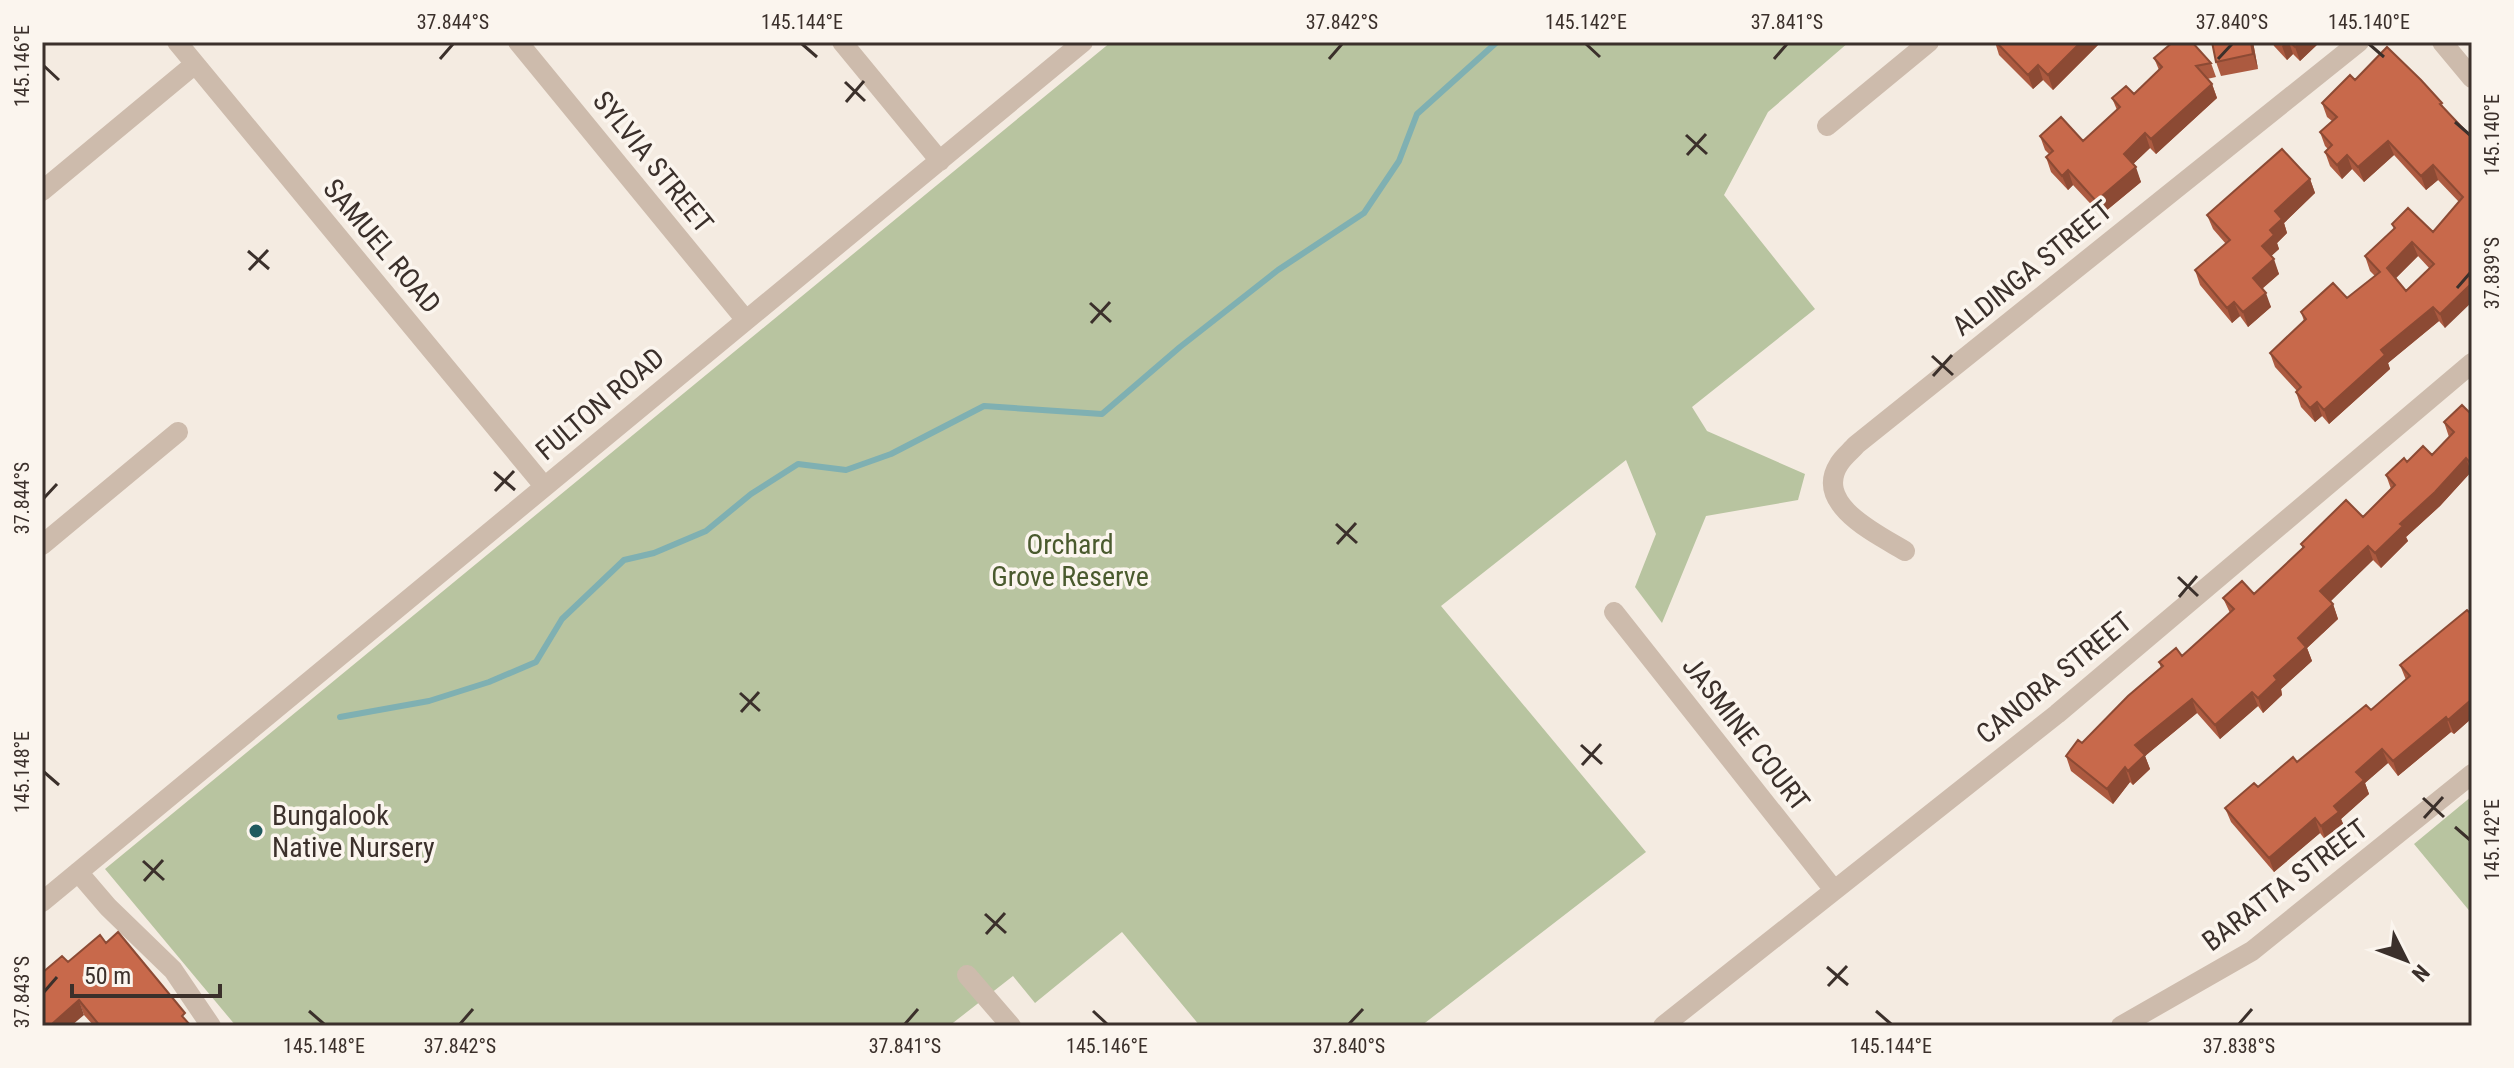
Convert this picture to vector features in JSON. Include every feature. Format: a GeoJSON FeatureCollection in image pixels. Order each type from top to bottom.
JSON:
{"type":"FeatureCollection","features":[{"type":"Feature","properties":{"kind":"street","name":"SAMUEL ROAD"},"geometry":{"type":"LineString","coordinates":[[177,42],[544,486]]}},
{"type":"Feature","properties":{"kind":"street","name":"SYLVIA STREET"},"geometry":{"type":"LineString","coordinates":[[518,42],[745,319]]}},
{"type":"Feature","properties":{"kind":"street"},"geometry":{"type":"LineString","coordinates":[[842,42],[940,161]]}},
{"type":"Feature","properties":{"kind":"street","name":"FULTON ROAD"},"geometry":{"type":"LineString","coordinates":[[42,902],[1083,42]]}},
{"type":"Feature","properties":{"kind":"street"},"geometry":{"type":"LineString","coordinates":[[1827,126],[1929,42]]}},
{"type":"Feature","properties":{"kind":"street","name":"ALDINGA STREET"},"geometry":{"type":"LineString","coordinates":[[1905,551],[1860,524],[1841,507],[1835,487],[1837,467],[1856,445],[2359,42]]}},
{"type":"Feature","properties":{"kind":"street"},"geometry":{"type":"LineString","coordinates":[[2442,42],[2472,78]]}},
{"type":"Feature","properties":{"kind":"street"},"geometry":{"type":"LineString","coordinates":[[42,191],[195,64]]}},
{"type":"Feature","properties":{"kind":"street","name":"CANORA STREET"},"geometry":{"type":"LineString","coordinates":[[1663,1026],[2057,714],[2472,363]]}},
{"type":"Feature","properties":{"kind":"street"},"geometry":{"type":"LineString","coordinates":[[42,545],[178,432]]}},
{"type":"Feature","properties":{"kind":"street","name":"JASMINE COURT"},"geometry":{"type":"LineString","coordinates":[[1614,612],[1834,890]]}},
{"type":"Feature","properties":{"kind":"street","name":"BARATTA STREET"},"geometry":{"type":"LineString","coordinates":[[2121,1026],[2252,951],[2472,774]]}},
{"type":"Feature","properties":{"kind":"street"},"geometry":{"type":"LineString","coordinates":[[78,872],[108,907],[173,970],[211,1026]]}},
{"type":"Feature","properties":{"kind":"street"},"geometry":{"type":"LineString","coordinates":[[967,975],[1011,1026]]}},
{"type":"Feature","properties":{"kind":"green space","name":"Orchard Grove Reserve"},"geometry":{"type":"Polygon","coordinates":[[[1111,42],[1849,42],[1768,112],[1724,195],[1815,309],[1692,407],[1707,431],[1805,474],[1798,500],[1706,516],[1662,623],[1635,587],[1656,534],[1626,460],[1441,606],[1646,852],[1421,1026],[1200,1026],[1122,932],[1035,1003],[1013,976],[949,1026],[236,1026],[105,869],[1111,42]]]}},
{"type":"Feature","properties":{"kind":"green space"},"geometry":{"type":"Polygon","coordinates":[[[2472,796],[2472,914],[2414,844],[2472,796]]]}},
{"type":"Feature","properties":{"kind":"building"},"geometry":{"type":"Polygon","coordinates":[[[1996,42],[2081,42],[2048,75],[2038,65],[2028,75],[1996,42]]]}},
{"type":"Feature","properties":{"kind":"building"},"geometry":{"type":"Polygon","coordinates":[[[2173,42],[2192,42],[2211,63],[2196,66],[2212,84],[2151,139],[2145,133],[2124,154],[2136,167],[2096,201],[2068,170],[2062,176],[2046,157],[2053,151],[2040,136],[2061,117],[2083,141],[2120,107],[2112,98],[2126,86],[2134,94],[2162,67],[2154,58],[2173,42]]]}},
{"type":"Feature","properties":{"kind":"building"},"geometry":{"type":"Polygon","coordinates":[[[2212,42],[2251,42],[2253,54],[2216,62],[2212,42]]]}},
{"type":"Feature","properties":{"kind":"building"},"geometry":{"type":"Polygon","coordinates":[[[2387,47],[2472,138],[2472,283],[2440,314],[2433,307],[2381,350],[2385,355],[2324,410],[2317,402],[2310,408],[2296,392],[2301,387],[2270,353],[2306,319],[2301,312],[2333,283],[2347,298],[2380,272],[2365,256],[2395,228],[2392,224],[2408,208],[2433,232],[2463,197],[2433,165],[2421,176],[2388,141],[2358,167],[2347,155],[2337,165],[2325,152],[2332,145],[2320,132],[2337,117],[2322,103],[2350,75],[2355,80],[2387,47]],[[2412,242],[2387,268],[2406,291],[2434,264],[2412,242]]]}},
{"type":"Feature","properties":{"kind":"building"},"geometry":{"type":"Polygon","coordinates":[[[2282,149],[2310,179],[2275,211],[2282,219],[2270,230],[2274,235],[2262,246],[2274,259],[2253,278],[2266,293],[2243,312],[2234,302],[2227,308],[2195,270],[2230,240],[2207,215],[2282,149]]]}},
{"type":"Feature","properties":{"kind":"building"},"geometry":{"type":"Polygon","coordinates":[[[2462,405],[2472,415],[2472,465],[2466,458],[2375,553],[2368,546],[2320,591],[2333,604],[2298,638],[2306,647],[2274,676],[2277,680],[2258,698],[2252,692],[2215,725],[2192,699],[2135,745],[2145,755],[2128,771],[2125,767],[2107,789],[2066,756],[2078,740],[2082,743],[2163,666],[2159,662],[2176,648],[2182,656],[2234,609],[2223,598],[2242,581],[2254,594],[2304,547],[2301,544],[2346,500],[2363,517],[2395,485],[2386,475],[2404,458],[2407,462],[2423,446],[2432,455],[2454,432],[2444,422],[2462,405]]]}},
{"type":"Feature","properties":{"kind":"building"},"geometry":{"type":"Polygon","coordinates":[[[2472,609],[2472,699],[2393,761],[2382,749],[2356,772],[2364,780],[2334,806],[2339,812],[2321,826],[2315,818],[2269,858],[2225,808],[2254,783],[2258,787],[2293,757],[2297,762],[2366,705],[2371,710],[2410,676],[2400,665],[2472,609]]]}},
{"type":"Feature","properties":{"kind":"building"},"geometry":{"type":"Polygon","coordinates":[[[118,932],[185,1013],[182,1016],[191,1026],[100,1026],[79,1000],[53,1023],[56,1026],[42,1026],[42,973],[62,956],[68,962],[100,935],[106,943],[118,932]]]}},
{"type":"Feature","properties":{"kind":"waterway"},"geometry":{"type":"LineString","coordinates":[[340,717],[429,701],[489,682],[536,662],[562,619],[624,560],[654,553],[706,531],[751,494],[798,464],[846,470],[891,454],[984,406],[1102,414],[1180,347],[1278,270],[1364,213],[1399,161],[1417,114],[1497,42]]}},
{"type":"Feature","properties":{"kind":"place","name":"Bungalook Native Nursery"},"geometry":{"type":"Point","coordinates":[256,831]}}]}
